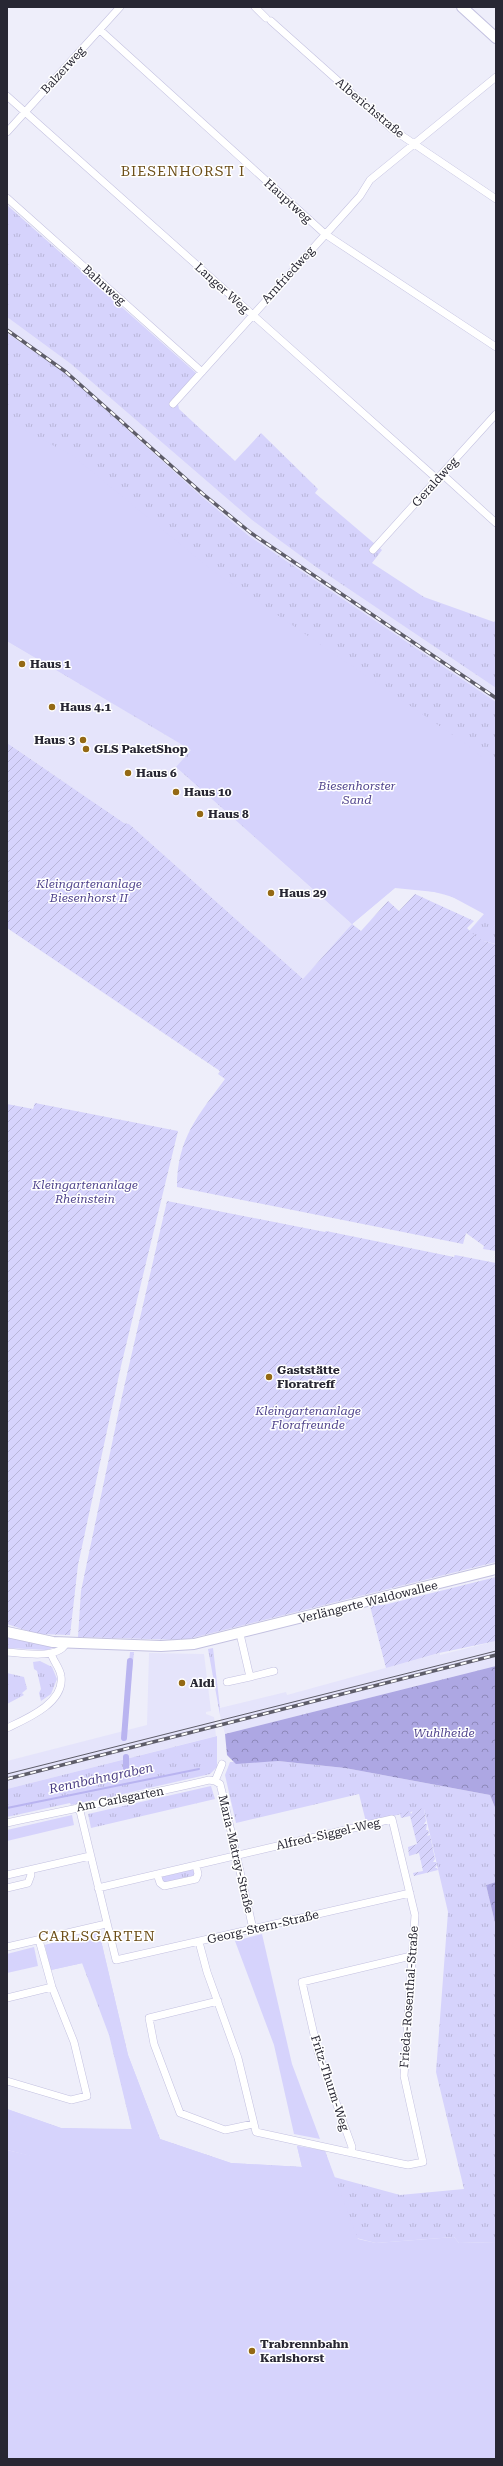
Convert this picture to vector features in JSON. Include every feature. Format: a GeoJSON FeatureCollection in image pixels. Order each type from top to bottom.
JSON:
{"type":"FeatureCollection","features":[{"type":"Feature","properties":{"kind":"street","name":"Balzerweg"},"geometry":{"type":"LineString","coordinates":[[7,132],[120,7]]}},
{"type":"Feature","properties":{"kind":"street","name":"Alberichstraße"},"geometry":{"type":"LineString","coordinates":[[255,7],[392,129],[496,199]]}},
{"type":"Feature","properties":{"kind":"street"},"geometry":{"type":"LineString","coordinates":[[462,7],[496,38]]}},
{"type":"Feature","properties":{"kind":"street","name":"Hauptweg"},"geometry":{"type":"LineString","coordinates":[[100,30],[324,234],[496,347]]}},
{"type":"Feature","properties":{"kind":"street","name":"Arnfriedweg"},"geometry":{"type":"LineString","coordinates":[[173,404],[324,234],[360,196],[370,180],[496,77]]}},
{"type":"Feature","properties":{"kind":"street","name":"Langer Weg"},"geometry":{"type":"LineString","coordinates":[[7,96],[252,315],[440,477],[496,523]]}},
{"type":"Feature","properties":{"kind":"street","name":"Bahnweg"},"geometry":{"type":"LineString","coordinates":[[7,198],[202,372]]}},
{"type":"Feature","properties":{"kind":"street","name":"Geraldweg"},"geometry":{"type":"LineString","coordinates":[[373,550],[496,414]]}},
{"type":"Feature","properties":{"kind":"street","name":"Verlängerte Waldowallee"},"geometry":{"type":"LineString","coordinates":[[7,1632],[36,1640],[70,1642],[178,1646],[204,1643],[496,1569]]}},
{"type":"Feature","properties":{"kind":"street"},"geometry":{"type":"LineString","coordinates":[[240,1634],[250,1677]]}},
{"type":"Feature","properties":{"kind":"street"},"geometry":{"type":"LineString","coordinates":[[7,1652],[51,1653],[60,1650],[70,1642]]}},
{"type":"Feature","properties":{"kind":"street"},"geometry":{"type":"LineString","coordinates":[[7,1728],[44,1707],[58,1693],[61,1675],[51,1653]]}},
{"type":"Feature","properties":{"kind":"street"},"geometry":{"type":"LineString","coordinates":[[227,1682],[274,1671]]}},
{"type":"Feature","properties":{"kind":"street"},"geometry":{"type":"LineString","coordinates":[[215,1781],[222,1764]]}},
{"type":"Feature","properties":{"kind":"street","name":"Am Carlsgarten"},"geometry":{"type":"LineString","coordinates":[[7,1823],[79,1807],[110,1803],[209,1780],[215,1781]]}},
{"type":"Feature","properties":{"kind":"street","name":"Maria-Matray-Straße"},"geometry":{"type":"LineString","coordinates":[[215,1781],[220,1784],[254,1929]]}},
{"type":"Feature","properties":{"kind":"street"},"geometry":{"type":"LineString","coordinates":[[7,1947],[106,1924],[79,1807]]}},
{"type":"Feature","properties":{"kind":"street","name":"Alfred-Siggel-Weg"},"geometry":{"type":"LineString","coordinates":[[236,1856],[392,1819],[410,1893]]}},
{"type":"Feature","properties":{"kind":"street"},"geometry":{"type":"LineString","coordinates":[[7,1875],[90,1856]]}},
{"type":"Feature","properties":{"kind":"street"},"geometry":{"type":"LineString","coordinates":[[98,1888],[236,1856]]}},
{"type":"Feature","properties":{"kind":"street"},"geometry":{"type":"LineString","coordinates":[[157,1874],[160,1883],[164,1886],[196,1879],[198,1874],[196,1865]]}},
{"type":"Feature","properties":{"kind":"street"},"geometry":{"type":"LineString","coordinates":[[7,1888],[28,1883],[31,1880],[30,1870]]}},
{"type":"Feature","properties":{"kind":"street","name":"Georg-Stern-Straße"},"geometry":{"type":"LineString","coordinates":[[106,1924],[116,1960],[410,1893]]}},
{"type":"Feature","properties":{"kind":"street","name":"Frieda-Rosenthal-Straße"},"geometry":{"type":"LineString","coordinates":[[253,2124],[254,2130],[258,2133],[408,2165],[423,2162],[404,2076],[414,1915],[410,1893]]}},
{"type":"Feature","properties":{"kind":"street"},"geometry":{"type":"LineString","coordinates":[[7,2081],[71,2100],[87,2096],[74,2042],[52,1987],[39,1940]]}},
{"type":"Feature","properties":{"kind":"street"},"geometry":{"type":"LineString","coordinates":[[199,1942],[238,2058],[253,2124],[225,2130],[180,2113],[154,2044],[149,2018],[218,2002]]}},
{"type":"Feature","properties":{"kind":"street","name":"Fritz-Thurm-Weg"},"geometry":{"type":"LineString","coordinates":[[351,2153],[352,2147],[318,2052],[302,1982],[411,1956]]}},
{"type":"Feature","properties":{"kind":"street"},"geometry":{"type":"LineString","coordinates":[[7,1998],[52,1987]]}},
{"type":"Feature","properties":{"kind":"shaded area"},"geometry":{"type":"Polygon","coordinates":[[[7,317],[71,364],[252,520],[316,567],[496,688],[496,702],[249,536],[201,496],[65,373],[7,333],[7,317]]]}},
{"type":"Feature","properties":{"kind":"shaded area"},"geometry":{"type":"Polygon","coordinates":[[[7,641],[192,750],[177,767],[352,924],[303,980],[129,824],[124,823],[7,743],[7,641]]]}},
{"type":"Feature","properties":{"kind":"shaded area"},"geometry":{"type":"Polygon","coordinates":[[[496,1641],[496,1666],[225,1734],[220,1715],[220,1708],[286,1692],[287,1695],[440,1653],[440,1655],[496,1641]]]}},
{"type":"Feature","properties":{"kind":"shaded area"},"geometry":{"type":"Polygon","coordinates":[[[149,1653],[204,1654],[211,1711],[206,1712],[206,1714],[214,1717],[216,1736],[7,1789],[7,1761],[147,1725],[149,1653]]]}},
{"type":"Feature","properties":{"kind":"green space"},"geometry":{"type":"Polygon","coordinates":[[[7,205],[196,373],[178,404],[179,409],[235,461],[261,433],[318,489],[315,493],[382,550],[372,563],[424,597],[494,622],[496,620],[496,688],[316,567],[252,520],[71,364],[7,317],[7,205]]]}},
{"type":"Feature","properties":{"kind":"green space","name":"Biesenhorster Sand"},"geometry":{"type":"Polygon","coordinates":[[[7,333],[65,373],[201,496],[249,536],[496,702],[496,944],[479,940],[469,931],[484,914],[445,893],[395,888],[352,924],[176,767],[191,750],[7,641],[7,333]]]}},
{"type":"Feature","properties":{"kind":"green space","name":"Biesenhorster Sand"},"geometry":{"type":"Polygon","coordinates":[[[7,418],[22,429],[73,456],[213,571],[463,742],[496,768],[496,923],[472,906],[450,896],[426,890],[397,886],[352,924],[177,767],[195,751],[7,641],[7,418]]]}},
{"type":"Feature","properties":{"kind":"green space","name":"Kleingartenanlage Biesenhorst II"},"geometry":{"type":"Polygon","coordinates":[[[7,743],[124,823],[129,824],[303,979],[352,924],[361,931],[388,901],[399,911],[415,894],[474,921],[467,928],[480,939],[496,944],[496,1251],[483,1249],[484,1246],[466,1233],[463,1244],[177,1187],[178,1170],[185,1141],[198,1117],[225,1079],[218,1074],[220,1071],[7,928],[7,743]]]}},
{"type":"Feature","properties":{"kind":"green space","name":"Kleingartenanlage Rheinstein"},"geometry":{"type":"Polygon","coordinates":[[[35,1103],[178,1131],[121,1366],[78,1565],[70,1635],[37,1634],[7,1624],[7,1104],[33,1109],[35,1103]]]}},
{"type":"Feature","properties":{"kind":"green space","name":"Kleingartenanlage Florafreunde"},"geometry":{"type":"Polygon","coordinates":[[[167,1201],[454,1257],[455,1255],[496,1263],[496,1562],[184,1640],[78,1637],[81,1591],[122,1396],[167,1201]]]}},
{"type":"Feature","properties":{"kind":"green space"},"geometry":{"type":"Polygon","coordinates":[[[496,1577],[496,1641],[439,1653],[386,1668],[370,1606],[384,1605],[496,1577]]]}},
{"type":"Feature","properties":{"kind":"green space"},"geometry":{"type":"Polygon","coordinates":[[[7,1636],[52,1645],[53,1648],[46,1650],[7,1648],[7,1636]]]}},
{"type":"Feature","properties":{"kind":"green space"},"geometry":{"type":"Polygon","coordinates":[[[213,1648],[220,1708],[220,1715],[208,1649],[213,1648]]]}},
{"type":"Feature","properties":{"kind":"green space"},"geometry":{"type":"Polygon","coordinates":[[[130,1652],[134,1652],[126,1731],[122,1732],[130,1652]]]}},
{"type":"Feature","properties":{"kind":"green space"},"geometry":{"type":"Polygon","coordinates":[[[40,1661],[52,1667],[57,1679],[51,1694],[41,1701],[39,1693],[41,1689],[37,1671],[34,1669],[33,1662],[40,1661]]]}},
{"type":"Feature","properties":{"kind":"green space","name":"Wuhlheide"},"geometry":{"type":"Polygon","coordinates":[[[496,1666],[496,1810],[490,1795],[345,1768],[278,1761],[236,1764],[227,1755],[225,1734],[496,1666]]]}},
{"type":"Feature","properties":{"kind":"green space"},"geometry":{"type":"Polygon","coordinates":[[[7,1673],[24,1677],[27,1689],[22,1693],[24,1695],[7,1704],[7,1673]]]}},
{"type":"Feature","properties":{"kind":"green space"},"geometry":{"type":"Polygon","coordinates":[[[217,1736],[217,1767],[210,1774],[114,1796],[113,1799],[93,1800],[71,1805],[70,1803],[7,1817],[7,1789],[217,1736]]]}},
{"type":"Feature","properties":{"kind":"green space"},"geometry":{"type":"Polygon","coordinates":[[[278,1761],[345,1768],[490,1795],[496,1810],[496,1882],[486,1885],[496,1927],[496,2242],[459,2243],[454,2237],[376,2243],[7,2150],[7,2109],[61,2128],[132,2130],[109,2035],[82,1963],[51,1970],[45,1945],[99,1932],[128,2055],[160,2139],[231,2163],[302,2167],[297,2146],[325,2151],[334,2177],[400,2195],[464,2189],[436,2072],[448,1912],[424,1809],[366,1822],[359,1794],[236,1823],[225,1775],[230,1762],[278,1761]]]}},
{"type":"Feature","properties":{"kind":"green space"},"geometry":{"type":"Polygon","coordinates":[[[211,1786],[215,1799],[91,1828],[88,1814],[211,1786]]]}},
{"type":"Feature","properties":{"kind":"green space"},"geometry":{"type":"Polygon","coordinates":[[[424,1808],[426,1821],[424,1824],[427,1824],[426,1830],[428,1830],[429,1833],[427,1836],[430,1835],[435,1859],[433,1862],[436,1862],[437,1865],[435,1868],[438,1870],[414,1876],[413,1873],[423,1871],[419,1853],[409,1856],[408,1847],[417,1844],[410,1816],[401,1818],[400,1814],[410,1811],[411,1814],[413,1811],[424,1808]]]}},
{"type":"Feature","properties":{"kind":"green space"},"geometry":{"type":"Polygon","coordinates":[[[72,1815],[74,1825],[7,1841],[7,1830],[72,1815]]]}},
{"type":"Feature","properties":{"kind":"green space"},"geometry":{"type":"Polygon","coordinates":[[[194,1869],[196,1875],[162,1883],[161,1877],[194,1869]]]}},
{"type":"Feature","properties":{"kind":"green space"},"geometry":{"type":"Polygon","coordinates":[[[496,1882],[496,1927],[486,1885],[496,1882]]]}},
{"type":"Feature","properties":{"kind":"green space","name":"Trabrennbahn Karlshorst"},"geometry":{"type":"Polygon","coordinates":[[[99,1932],[128,2055],[160,2139],[231,2163],[302,2167],[297,2146],[325,2151],[358,2239],[376,2243],[454,2237],[459,2243],[496,2242],[496,2459],[7,2459],[7,2150],[33,2156],[7,2149],[7,2109],[61,2128],[132,2129],[110,2036],[83,1963],[51,1970],[45,1945],[99,1932]]]}},
{"type":"Feature","properties":{"kind":"green space"},"geometry":{"type":"Polygon","coordinates":[[[262,1934],[292,2064],[320,2139],[294,2134],[274,2045],[235,1941],[262,1934]]]}},
{"type":"Feature","properties":{"kind":"green space"},"geometry":{"type":"Polygon","coordinates":[[[34,1947],[38,1966],[7,1973],[7,1954],[34,1947]]]}},
{"type":"Feature","properties":{"kind":"waterway","name":"Rennbahngraben"},"geometry":{"type":"LineString","coordinates":[[124,1738],[130,1661]]}},
{"type":"Feature","properties":{"kind":"waterway","name":"Rennbahngraben"},"geometry":{"type":"LineString","coordinates":[[126,1757],[126,1769]]}},
{"type":"Feature","properties":{"kind":"waterway","name":"Rennbahngraben"},"geometry":{"type":"LineString","coordinates":[[7,1808],[199,1769]]}},
{"type":"Feature","properties":{"kind":"tram line"},"geometry":{"type":"LineString","coordinates":[[7,1774],[496,1651]]}},
{"type":"Feature","properties":{"kind":"railway"},"geometry":{"type":"LineString","coordinates":[[7,330],[66,372],[203,494],[251,533],[496,698]]}},
{"type":"Feature","properties":{"kind":"railway"},"geometry":{"type":"LineString","coordinates":[[7,1779],[496,1655]]}},
{"type":"Feature","properties":{"kind":"place","name":"Haus 1"},"geometry":{"type":"Point","coordinates":[22,664]}},
{"type":"Feature","properties":{"kind":"place","name":"Haus 4.1"},"geometry":{"type":"Point","coordinates":[52,707]}},
{"type":"Feature","properties":{"kind":"place","name":"Haus 3"},"geometry":{"type":"Point","coordinates":[83,740]}},
{"type":"Feature","properties":{"kind":"place","name":"GLS PaketShop"},"geometry":{"type":"Point","coordinates":[86,749]}},
{"type":"Feature","properties":{"kind":"place","name":"Haus 6"},"geometry":{"type":"Point","coordinates":[128,773]}},
{"type":"Feature","properties":{"kind":"place","name":"Haus 10"},"geometry":{"type":"Point","coordinates":[176,792]}},
{"type":"Feature","properties":{"kind":"place","name":"Haus 8"},"geometry":{"type":"Point","coordinates":[200,814]}},
{"type":"Feature","properties":{"kind":"place","name":"Haus 29"},"geometry":{"type":"Point","coordinates":[271,893]}},
{"type":"Feature","properties":{"kind":"place","name":"Gaststätte Floratreff"},"geometry":{"type":"Point","coordinates":[269,1377]}},
{"type":"Feature","properties":{"kind":"place","name":"Aldi"},"geometry":{"type":"Point","coordinates":[182,1683]}},
{"type":"Feature","properties":{"kind":"place","name":"Trabrennbahn Karlshorst"},"geometry":{"type":"Point","coordinates":[252,2351]}},
{"type":"Feature","properties":{"kind":"district","name":"BIESENHORST I"},"geometry":{"type":"Point","coordinates":[183,171]}},
{"type":"Feature","properties":{"kind":"district","name":"CARLSGARTEN"},"geometry":{"type":"Point","coordinates":[97,1936]}}]}
